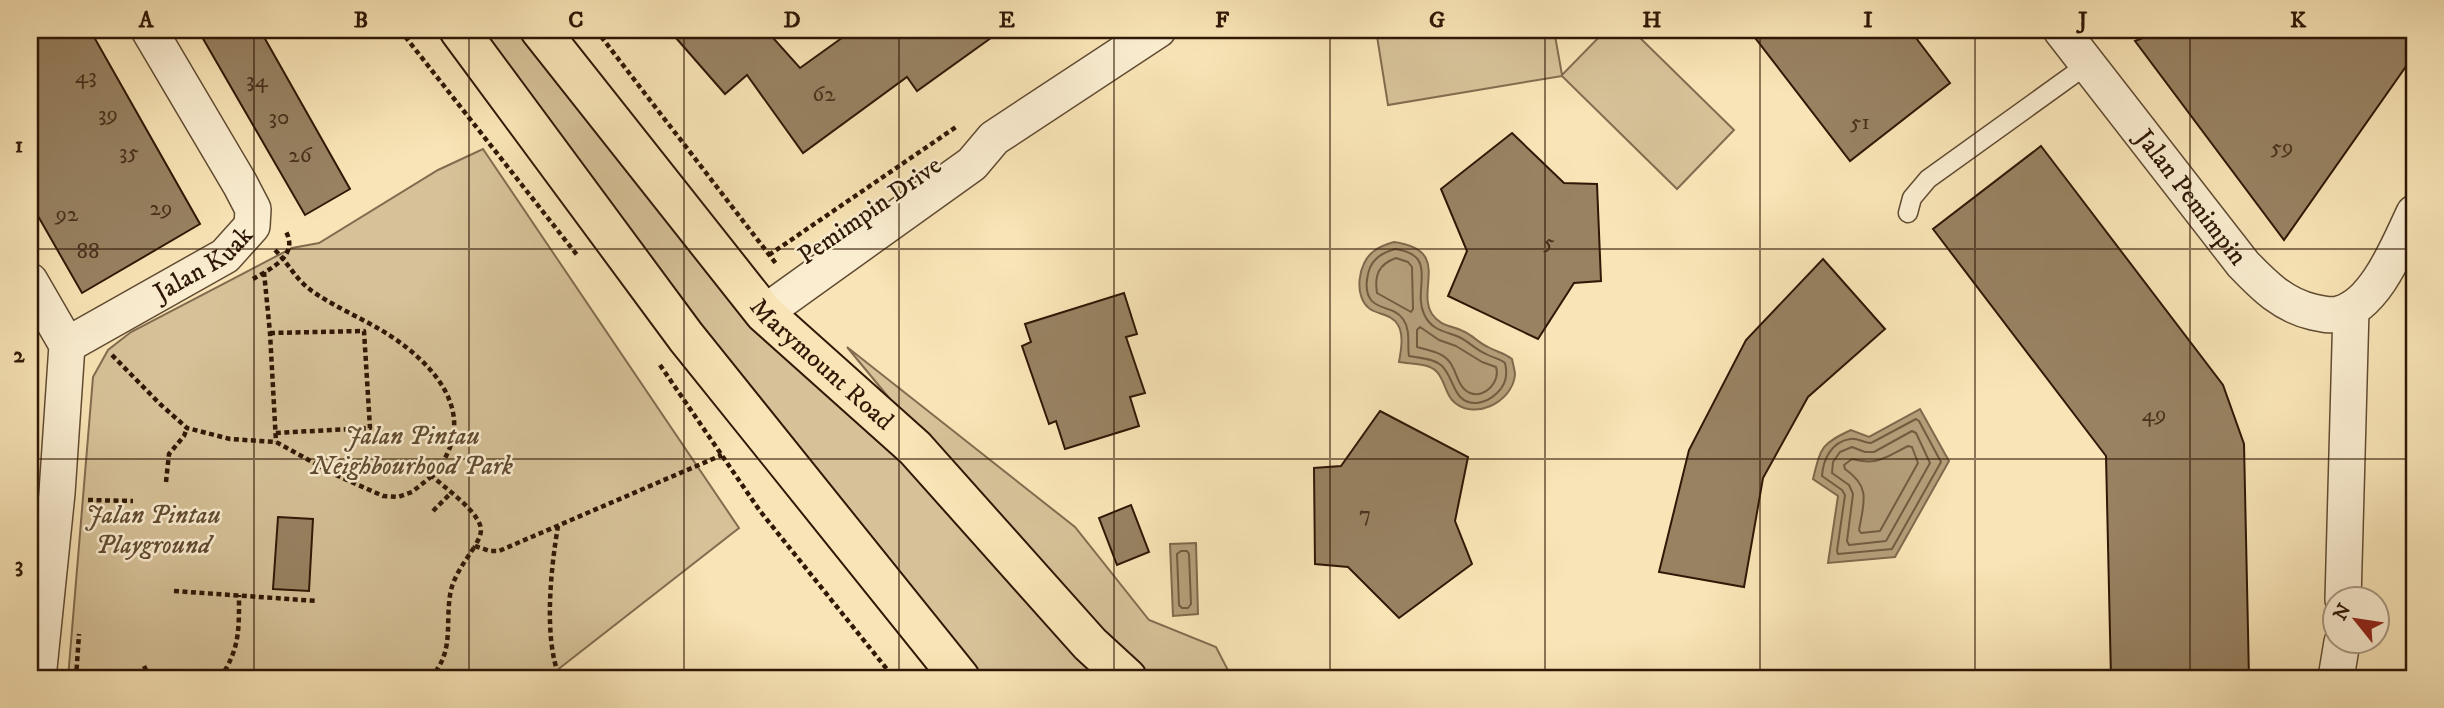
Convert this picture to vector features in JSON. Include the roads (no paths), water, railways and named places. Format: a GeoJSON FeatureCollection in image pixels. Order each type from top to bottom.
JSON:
{"type":"FeatureCollection","features":[{"type":"Feature","properties":{"kind":"main road"},"geometry":{"type":"LineString","coordinates":[[459,30],[686,337],[960,678]]}},
{"type":"Feature","properties":{"kind":"main road","name":"Marymount Road"},"geometry":{"type":"LineString","coordinates":[[540,30],[757,304],[915,448],[1090,644],[1126,678]]}},
{"type":"Feature","properties":{"kind":"street","name":"Jalan Kuak"},"geometry":{"type":"LineString","coordinates":[[67,345],[106,342],[268,227],[253,209],[149,30]]}},
{"type":"Feature","properties":{"kind":"street","name":"Pemimpin Drive"},"geometry":{"type":"LineString","coordinates":[[757,304],[971,144],[1158,30]]}},
{"type":"Feature","properties":{"kind":"street","name":"Jalan Pemimpin"},"geometry":{"type":"LineString","coordinates":[[2061,30],[2243,264],[2261,283],[2287,303],[2305,310],[2338,315],[2351,309]]}},
{"type":"Feature","properties":{"kind":"street"},"geometry":{"type":"LineString","coordinates":[[2343,586],[2351,309],[2381,278],[2414,213]]}},
{"type":"Feature","properties":{"kind":"street"},"geometry":{"type":"LineString","coordinates":[[30,281],[67,345],[57,493],[38,678]]}},
{"type":"Feature","properties":{"kind":"street"},"geometry":{"type":"LineString","coordinates":[[2336,678],[2340,656]]}},
{"type":"Feature","properties":{"kind":"lane"},"geometry":{"type":"LineString","coordinates":[[1908,213],[1912,198],[1928,179],[2088,64]]}},
{"type":"Feature","properties":{"kind":"water"},"geometry":{"type":"Polygon","coordinates":[[[1394,242],[1412,246],[1422,253],[1427,262],[1428,304],[1435,318],[1512,359],[1515,375],[1512,385],[1499,401],[1480,409],[1460,406],[1452,400],[1441,377],[1433,368],[1399,362],[1401,338],[1398,325],[1389,317],[1370,309],[1361,296],[1360,288],[1361,271],[1369,256],[1394,242]]]}},
{"type":"Feature","properties":{"kind":"water"},"geometry":{"type":"Polygon","coordinates":[[[1920,409],[1949,461],[1895,557],[1828,563],[1838,496],[1813,479],[1821,453],[1828,443],[1851,430],[1869,437],[1920,409]]]}},
{"type":"Feature","properties":{"kind":"water"},"geometry":{"type":"Polygon","coordinates":[[[1196,543],[1198,614],[1173,616],[1170,544],[1196,543]]]}},
{"type":"Feature","properties":{"kind":"park label","name":"Jalan Pintau Neighbourhood Park"},"geometry":{"type":"Point","coordinates":[412,450]}},
{"type":"Feature","properties":{"kind":"park label","name":"Jalan Pintau Playground"},"geometry":{"type":"Point","coordinates":[153,530]}}]}
